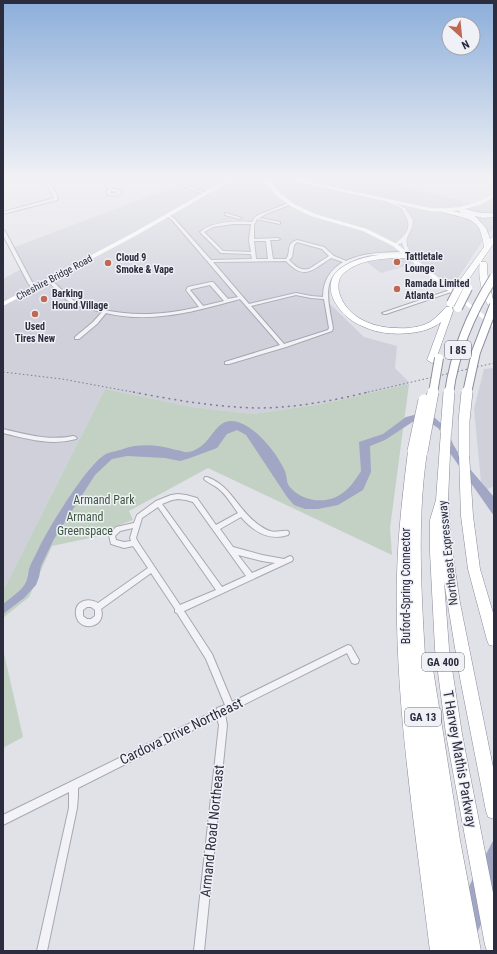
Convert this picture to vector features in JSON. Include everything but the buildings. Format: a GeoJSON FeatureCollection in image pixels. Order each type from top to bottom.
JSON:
{"type":"FeatureCollection","features":[{"type":"Feature","properties":{"kind":"highway"},"geometry":{"type":"LineString","coordinates":[[482,225],[490,248]]}},
{"type":"Feature","properties":{"kind":"highway","name":"Buford-Spring Connector"},"geometry":{"type":"LineString","coordinates":[[464,286],[483,264],[494,238]]}},
{"type":"Feature","properties":{"kind":"highway","name":"Buford-Spring Connector"},"geometry":{"type":"LineString","coordinates":[[439,951],[412,730],[404,618],[403,588],[408,489],[436,359],[453,307],[464,286],[490,248]]}},
{"type":"Feature","properties":{"kind":"highway"},"geometry":{"type":"LineString","coordinates":[[408,253],[375,257],[354,263],[345,268],[337,278],[334,288],[337,300],[352,316],[366,325],[393,331],[415,330],[429,326],[453,307]]}},
{"type":"Feature","properties":{"kind":"highway"},"geometry":{"type":"LineString","coordinates":[[483,264],[482,275],[488,297],[494,306]]}},
{"type":"Feature","properties":{"kind":"highway","name":"Northeast Expressway"},"geometry":{"type":"LineString","coordinates":[[494,277],[470,321],[457,354],[447,407],[442,486],[445,543],[453,603],[494,811]]}},
{"type":"Feature","properties":{"kind":"highway","name":"Northeast Expressway"},"geometry":{"type":"LineString","coordinates":[[494,306],[477,346],[466,402],[464,454],[467,516],[474,570],[494,640]]}},
{"type":"Feature","properties":{"kind":"highway","name":"Buford-Spring Connector"},"geometry":{"type":"LineString","coordinates":[[417,451],[414,579],[415,624],[424,725],[455,951]]}},
{"type":"Feature","properties":{"kind":"highway","name":"T Harvey Mathis Parkway"},"geometry":{"type":"LineString","coordinates":[[442,500],[436,520],[437,582],[440,628],[448,697],[494,945]]}},
{"type":"Feature","properties":{"kind":"highway"},"geometry":{"type":"LineString","coordinates":[[414,579],[424,659],[452,840],[472,951]]}},
{"type":"Feature","properties":{"kind":"main road","name":"Cheshire Bridge Road"},"geometry":{"type":"LineString","coordinates":[[3,304],[152,225]]}},
{"type":"Feature","properties":{"kind":"main road"},"geometry":{"type":"LineString","coordinates":[[347,225],[365,230],[397,245],[494,320]]}},
{"type":"Feature","properties":{"kind":"main road"},"geometry":{"type":"LineString","coordinates":[[408,253],[494,326]]}},
{"type":"Feature","properties":{"kind":"street"},"geometry":{"type":"LineString","coordinates":[[178,225],[212,261],[284,346]]}},
{"type":"Feature","properties":{"kind":"street"},"geometry":{"type":"LineString","coordinates":[[225,225],[208,228],[202,232],[222,252],[253,253]]}},
{"type":"Feature","properties":{"kind":"street"},"geometry":{"type":"LineString","coordinates":[[252,225],[250,232],[254,260]]}},
{"type":"Feature","properties":{"kind":"street"},"geometry":{"type":"LineString","coordinates":[[397,245],[404,238],[412,225]]}},
{"type":"Feature","properties":{"kind":"street"},"geometry":{"type":"LineString","coordinates":[[3,231],[30,283],[34,287]]}},
{"type":"Feature","properties":{"kind":"street"},"geometry":{"type":"LineString","coordinates":[[227,363],[331,330],[326,298],[327,282],[334,271],[346,262],[373,254],[408,253],[404,244],[404,238]]}},
{"type":"Feature","properties":{"kind":"street"},"geometry":{"type":"LineString","coordinates":[[251,240],[278,239]]}},
{"type":"Feature","properties":{"kind":"street"},"geometry":{"type":"LineString","coordinates":[[268,240],[270,260]]}},
{"type":"Feature","properties":{"kind":"street"},"geometry":{"type":"LineString","coordinates":[[287,260],[290,257],[291,245],[293,242],[297,241],[323,248],[332,256],[346,262]]}},
{"type":"Feature","properties":{"kind":"street"},"geometry":{"type":"LineString","coordinates":[[212,261],[287,260],[294,267],[306,271],[312,270],[332,256]]}},
{"type":"Feature","properties":{"kind":"street"},"geometry":{"type":"LineString","coordinates":[[48,280],[76,304],[129,317],[174,315],[242,297]]}},
{"type":"Feature","properties":{"kind":"street"},"geometry":{"type":"LineString","coordinates":[[202,308],[188,290],[190,288],[211,283],[227,301]]}},
{"type":"Feature","properties":{"kind":"street"},"geometry":{"type":"LineString","coordinates":[[384,313],[452,291]]}},
{"type":"Feature","properties":{"kind":"street"},"geometry":{"type":"LineString","coordinates":[[249,305],[296,294],[326,298]]}},
{"type":"Feature","properties":{"kind":"street"},"geometry":{"type":"LineString","coordinates":[[77,338],[95,323],[104,312]]}},
{"type":"Feature","properties":{"kind":"street"},"geometry":{"type":"LineString","coordinates":[[3,432],[48,441],[60,441],[74,438]]}},
{"type":"Feature","properties":{"kind":"street"},"geometry":{"type":"LineString","coordinates":[[207,479],[215,481],[224,488],[241,514],[257,528],[269,534],[286,533]]}},
{"type":"Feature","properties":{"kind":"street"},"geometry":{"type":"LineString","coordinates":[[230,707],[209,657],[134,541],[136,525],[139,517],[166,498],[188,497],[195,500],[250,576]]}},
{"type":"Feature","properties":{"kind":"street"},"geometry":{"type":"LineString","coordinates":[[158,503],[220,590]]}},
{"type":"Feature","properties":{"kind":"street"},"geometry":{"type":"LineString","coordinates":[[216,528],[241,514]]}},
{"type":"Feature","properties":{"kind":"street"},"geometry":{"type":"LineString","coordinates":[[134,541],[117,544],[113,542],[112,535],[118,529],[136,525]]}},
{"type":"Feature","properties":{"kind":"street"},"geometry":{"type":"LineString","coordinates":[[178,610],[287,560],[262,558],[232,550]]}},
{"type":"Feature","properties":{"kind":"street"},"geometry":{"type":"LineString","coordinates":[[98,606],[152,569]]}},
{"type":"Feature","properties":{"kind":"street","name":"Cardova Drive Northeast"},"geometry":{"type":"LineString","coordinates":[[3,820],[343,651],[348,649],[355,660]]}},
{"type":"Feature","properties":{"kind":"street","name":"Armand Road Northeast"},"geometry":{"type":"LineString","coordinates":[[199,951],[223,725],[220,712]]}},
{"type":"Feature","properties":{"kind":"street"},"geometry":{"type":"LineString","coordinates":[[42,951],[73,808],[73,785]]}},
{"type":"Feature","properties":{"kind":"shaded area"},"geometry":{"type":"Polygon","coordinates":[[[74,225],[494,225],[494,228],[485,237],[451,289],[416,263],[381,273],[360,257],[336,268],[327,284],[327,301],[364,337],[397,346],[395,368],[409,382],[406,385],[322,404],[253,414],[192,407],[105,389],[6,585],[3,588],[3,279],[23,268],[12,248],[74,225]]]}},
{"type":"Feature","properties":{"kind":"shaded area"},"geometry":{"type":"Polygon","coordinates":[[[494,368],[494,486],[482,492],[474,409],[484,369],[494,368]]]}},
{"type":"Feature","properties":{"kind":"green space"},"geometry":{"type":"Polygon","coordinates":[[[409,384],[390,528],[392,555],[208,468],[129,511],[133,520],[114,527],[109,534],[52,546],[29,597],[3,618],[3,588],[6,585],[105,389],[192,407],[253,414],[322,404],[409,384]]]}},
{"type":"Feature","properties":{"kind":"green space"},"geometry":{"type":"Polygon","coordinates":[[[3,649],[23,737],[3,748],[3,649]]]}},
{"type":"Feature","properties":{"kind":"water"},"geometry":{"type":"Polygon","coordinates":[[[418,414],[434,417],[446,428],[463,461],[494,497],[494,516],[450,453],[441,432],[429,422],[414,421],[385,440],[370,446],[371,472],[363,490],[338,505],[318,509],[305,509],[294,505],[287,497],[246,435],[237,430],[227,434],[217,448],[180,461],[165,458],[127,456],[112,459],[95,475],[54,539],[41,566],[36,585],[24,598],[3,614],[3,604],[18,592],[25,584],[32,562],[59,513],[89,470],[106,454],[129,447],[143,445],[188,452],[201,446],[224,422],[238,422],[254,431],[269,446],[285,471],[289,486],[294,491],[299,495],[311,499],[324,500],[336,497],[344,492],[361,471],[359,442],[383,434],[406,417],[418,414]]]}},
{"type":"Feature","properties":{"kind":"water"},"geometry":{"type":"Polygon","coordinates":[[[494,839],[494,898],[468,951],[435,951],[494,839]]]}},
{"type":"Feature","properties":{"kind":"railway"},"geometry":{"type":"LineString","coordinates":[[364,393],[494,363]]}},
{"type":"Feature","properties":{"kind":"railway"},"geometry":{"type":"LineString","coordinates":[[3,372],[62,379],[138,393]]}},
{"type":"Feature","properties":{"kind":"railway"},"geometry":{"type":"LineString","coordinates":[[133,392],[195,403],[257,408],[285,407],[313,403],[368,392]]}},
{"type":"Feature","properties":{"kind":"place","name":"Tattletale Lounge"},"geometry":{"type":"Point","coordinates":[397,262]}},
{"type":"Feature","properties":{"kind":"place","name":"Cloud 9 Smoke & Vape"},"geometry":{"type":"Point","coordinates":[108,263]}},
{"type":"Feature","properties":{"kind":"place","name":"Ramada Limited Atlanta"},"geometry":{"type":"Point","coordinates":[397,289]}},
{"type":"Feature","properties":{"kind":"place","name":"Barking Hound Village"},"geometry":{"type":"Point","coordinates":[44,299]}},
{"type":"Feature","properties":{"kind":"place","name":"Used Tires New"},"geometry":{"type":"Point","coordinates":[35,314]}},
{"type":"Feature","properties":{"kind":"park label","name":"Armand Park"},"geometry":{"type":"Point","coordinates":[104,500]}},
{"type":"Feature","properties":{"kind":"park label","name":"Armand Greenspace"},"geometry":{"type":"Point","coordinates":[85,524]}}]}
